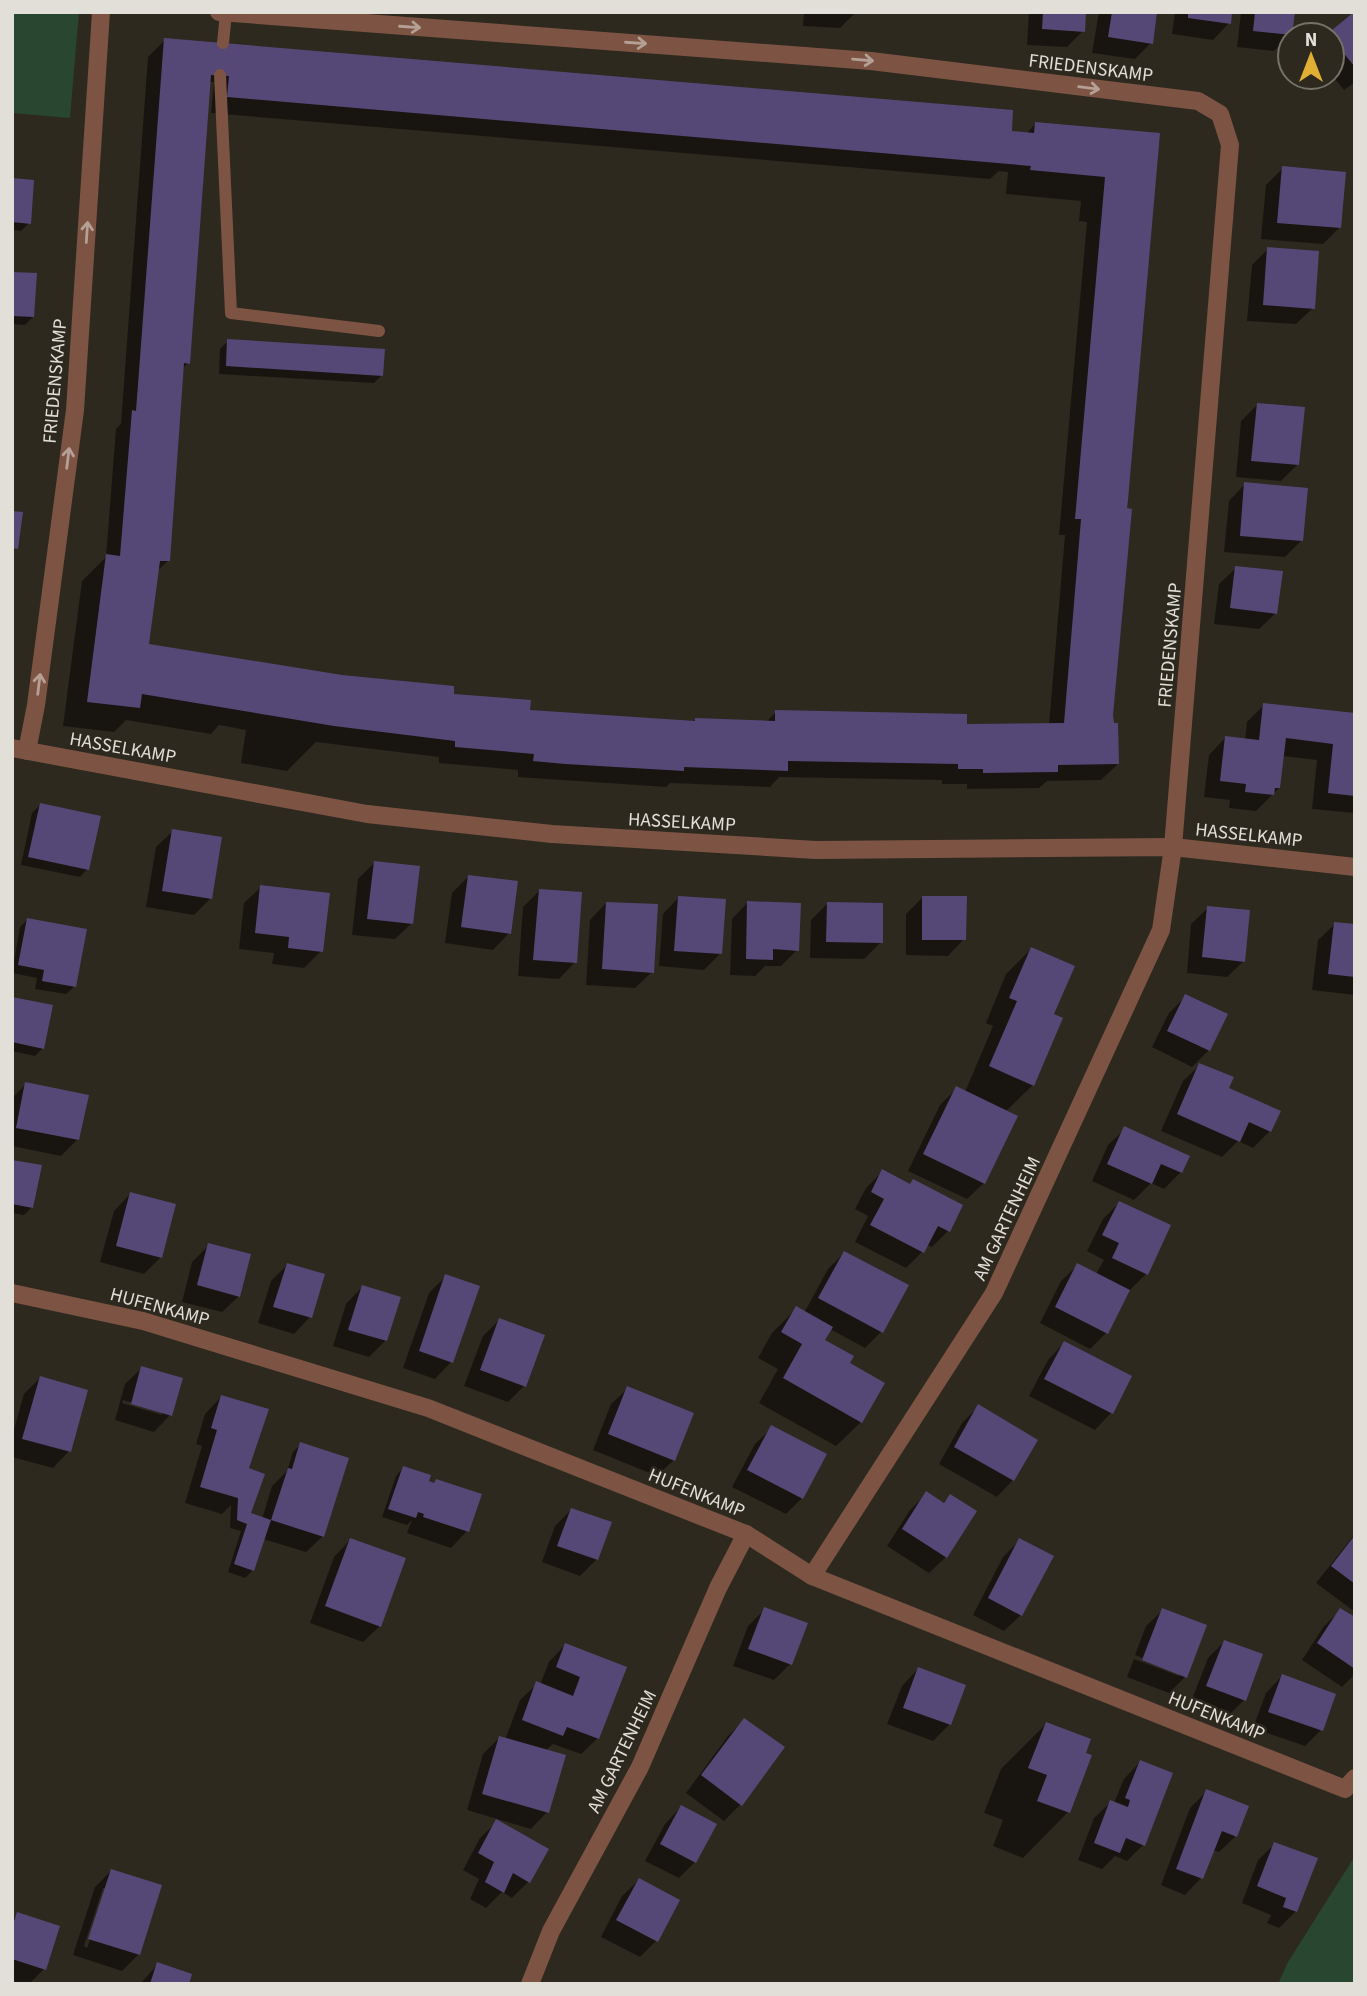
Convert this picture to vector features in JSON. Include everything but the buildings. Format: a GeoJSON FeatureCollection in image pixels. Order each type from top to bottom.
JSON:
{"type":"FeatureCollection","features":[{"type":"Feature","properties":{"kind":"street","name":"FRIEDENSKAMP"},"geometry":{"type":"LineString","coordinates":[[20,750],[36,705],[75,410],[101,12]]}},
{"type":"Feature","properties":{"kind":"street","name":"FRIEDENSKAMP"},"geometry":{"type":"LineString","coordinates":[[219,12],[871,61],[1198,101],[1220,114],[1230,145],[1173,847]]}},
{"type":"Feature","properties":{"kind":"street","name":"HASSELKAMP"},"geometry":{"type":"LineString","coordinates":[[20,750],[367,814],[552,834],[816,850],[1173,847],[1355,867]]}},
{"type":"Feature","properties":{"kind":"street","name":"AM GARTENHEIM"},"geometry":{"type":"LineString","coordinates":[[812,1576],[994,1293],[1161,930],[1173,847]]}},
{"type":"Feature","properties":{"kind":"street","name":"HUFENKAMP"},"geometry":{"type":"LineString","coordinates":[[12,1293],[143,1321],[428,1408],[746,1534],[812,1576],[1350,1784]]}},
{"type":"Feature","properties":{"kind":"street","name":"AM GARTENHEIM"},"geometry":{"type":"LineString","coordinates":[[530,1984],[551,1931],[640,1767],[718,1588],[746,1534]]}},
{"type":"Feature","properties":{"kind":"lane"},"geometry":{"type":"LineString","coordinates":[[223,43],[226,13]]}},
{"type":"Feature","properties":{"kind":"lane"},"geometry":{"type":"LineString","coordinates":[[220,75],[231,313],[379,331]]}},
{"type":"Feature","properties":{"kind":"green space"},"geometry":{"type":"Polygon","coordinates":[[[12,12],[79,12],[70,118],[12,113],[12,12]]]}},
{"type":"Feature","properties":{"kind":"green space"},"geometry":{"type":"Polygon","coordinates":[[[1355,1856],[1355,1984],[1278,1984],[1288,1962],[1355,1856]]]}}]}
